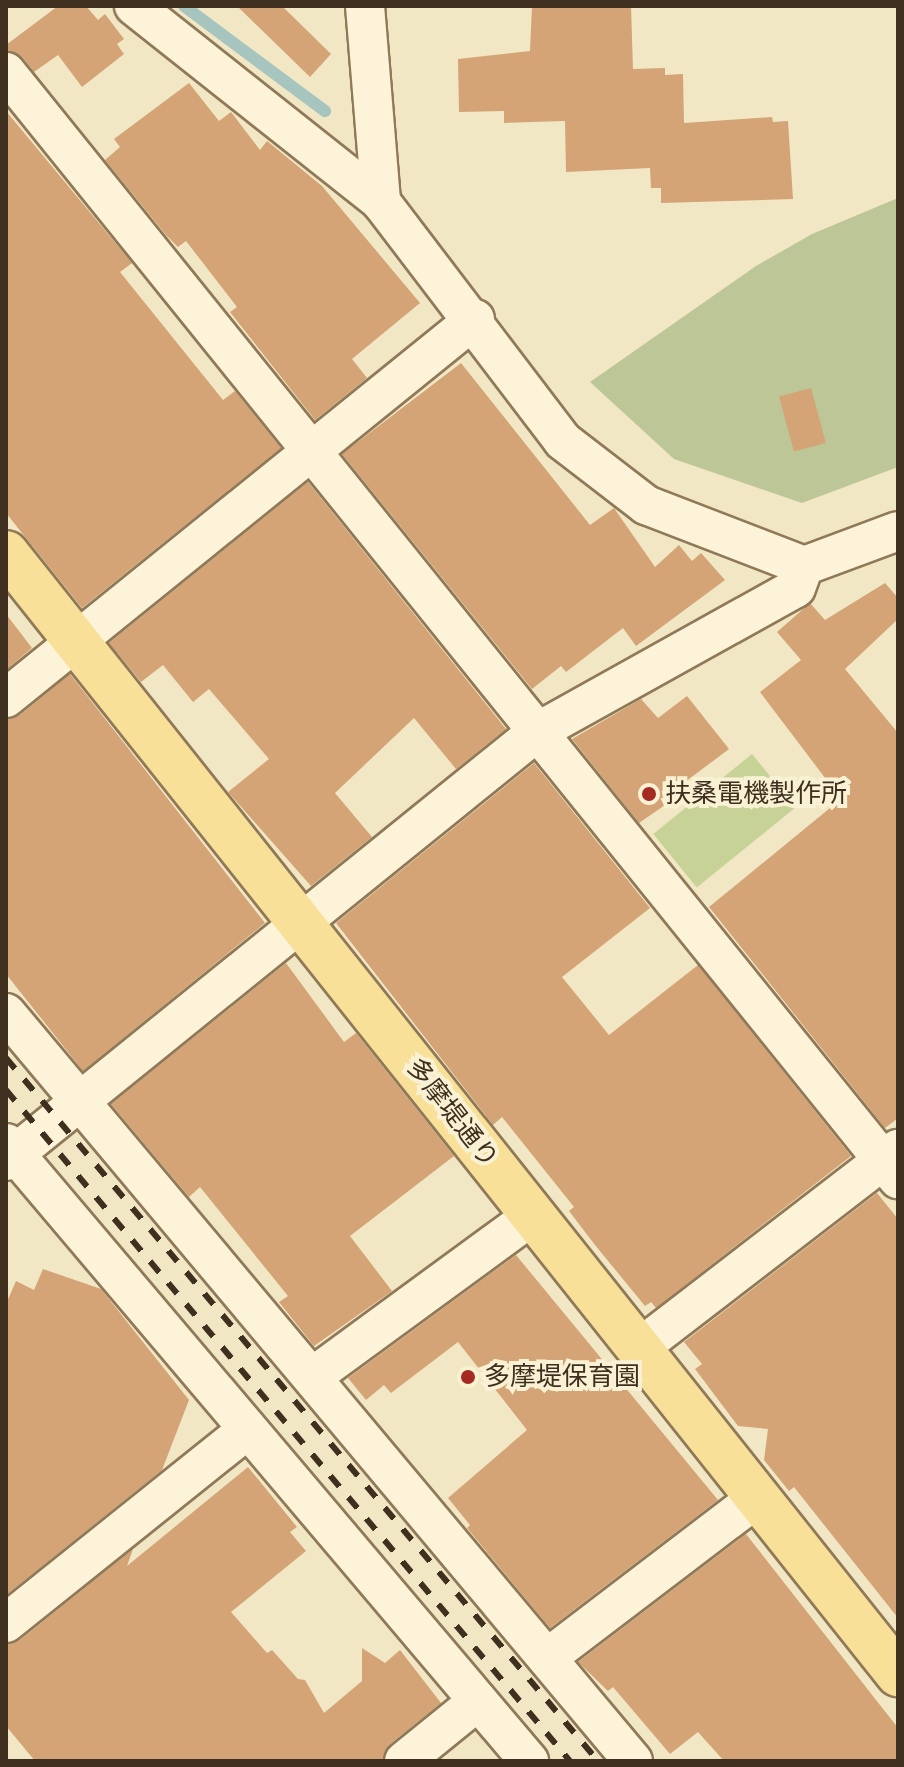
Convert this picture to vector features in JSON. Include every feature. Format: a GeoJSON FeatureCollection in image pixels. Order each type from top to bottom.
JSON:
{"type":"FeatureCollection","features":[{"type":"Feature","properties":{"kind":"main road","name":"多摩堤通り"},"geometry":{"type":"LineString","coordinates":[[6,553],[302,920],[532,1216],[898,1674]]}},
{"type":"Feature","properties":{"kind":"street"},"geometry":{"type":"LineString","coordinates":[[134,6],[381,202],[475,319],[563,441],[646,505],[804,566],[898,531]]}},
{"type":"Feature","properties":{"kind":"street"},"geometry":{"type":"LineString","coordinates":[[365,6],[381,202]]}},
{"type":"Feature","properties":{"kind":"street"},"geometry":{"type":"LineString","coordinates":[[6,72],[537,732],[893,1163],[638,1349]]}},
{"type":"Feature","properties":{"kind":"street"},"geometry":{"type":"LineString","coordinates":[[6,698],[475,319]]}},
{"type":"Feature","properties":{"kind":"street"},"geometry":{"type":"LineString","coordinates":[[529,1761],[9,1153],[537,732],[796,588],[804,566]]}},
{"type":"Feature","properties":{"kind":"street"},"geometry":{"type":"LineString","coordinates":[[6,1013],[633,1761]]}},
{"type":"Feature","properties":{"kind":"street"},"geometry":{"type":"LineString","coordinates":[[312,1377],[532,1216]]}},
{"type":"Feature","properties":{"kind":"street"},"geometry":{"type":"LineString","coordinates":[[6,1623],[248,1429]]}},
{"type":"Feature","properties":{"kind":"street"},"geometry":{"type":"LineString","coordinates":[[547,1658],[757,1498]]}},
{"type":"Feature","properties":{"kind":"street"},"geometry":{"type":"LineString","coordinates":[[404,1761],[478,1701]]}},
{"type":"Feature","properties":{"kind":"green space"},"geometry":{"type":"Polygon","coordinates":[[[898,198],[898,467],[802,503],[674,459],[590,382],[756,266],[812,234],[898,198]]]}},
{"type":"Feature","properties":{"kind":"green space"},"geometry":{"type":"Polygon","coordinates":[[[752,754],[795,808],[697,888],[653,834],[752,754]]]}},
{"type":"Feature","properties":{"kind":"building"},"geometry":{"type":"Polygon","coordinates":[[[58,6],[86,6],[98,20],[105,14],[124,39],[117,44],[124,54],[82,87],[58,55],[34,72],[23,58],[6,51],[6,45],[58,6]]]}},
{"type":"Feature","properties":{"kind":"building"},"geometry":{"type":"Polygon","coordinates":[[[237,6],[282,6],[331,54],[310,77],[237,6]]]}},
{"type":"Feature","properties":{"kind":"building"},"geometry":{"type":"Polygon","coordinates":[[[532,6],[631,6],[633,69],[665,68],[665,75],[683,74],[684,123],[772,117],[773,122],[788,121],[793,199],[661,203],[661,188],[651,188],[650,168],[566,172],[565,121],[504,123],[504,111],[459,112],[458,59],[530,51],[532,6]]]}},
{"type":"Feature","properties":{"kind":"building"},"geometry":{"type":"Polygon","coordinates":[[[189,83],[219,121],[231,112],[260,150],[267,141],[322,186],[420,303],[352,359],[367,378],[315,420],[230,312],[237,307],[186,241],[178,247],[166,235],[105,160],[120,147],[114,139],[189,83]]]}},
{"type":"Feature","properties":{"kind":"building"},"geometry":{"type":"Polygon","coordinates":[[[6,111],[132,263],[120,272],[223,400],[235,391],[281,448],[82,608],[6,513],[6,111]]]}},
{"type":"Feature","properties":{"kind":"building"},"geometry":{"type":"Polygon","coordinates":[[[461,363],[590,525],[614,508],[655,567],[679,545],[692,561],[701,553],[725,580],[636,646],[623,628],[566,672],[561,666],[532,689],[342,454],[461,363]]]}},
{"type":"Feature","properties":{"kind":"building"},"geometry":{"type":"Polygon","coordinates":[[[811,388],[826,443],[794,452],[779,397],[811,388]]]}},
{"type":"Feature","properties":{"kind":"building"},"geometry":{"type":"Polygon","coordinates":[[[308,482],[506,729],[456,769],[414,718],[335,793],[372,837],[311,886],[228,792],[269,759],[209,689],[193,702],[163,665],[141,682],[109,643],[308,482]]]}},
{"type":"Feature","properties":{"kind":"building"},"geometry":{"type":"Polygon","coordinates":[[[885,583],[898,598],[898,619],[845,669],[898,733],[898,1118],[885,1128],[709,907],[841,799],[760,692],[801,660],[777,632],[810,603],[825,620],[885,583]]]}},
{"type":"Feature","properties":{"kind":"building"},"geometry":{"type":"Polygon","coordinates":[[[6,614],[32,648],[6,670],[6,614]]]}},
{"type":"Feature","properties":{"kind":"building"},"geometry":{"type":"Polygon","coordinates":[[[70,674],[265,923],[83,1071],[6,974],[6,719],[20,715],[70,674]]]}},
{"type":"Feature","properties":{"kind":"building"},"geometry":{"type":"Polygon","coordinates":[[[687,696],[729,749],[677,788],[681,794],[639,823],[572,739],[641,699],[658,718],[687,696]]]}},
{"type":"Feature","properties":{"kind":"building"},"geometry":{"type":"Polygon","coordinates":[[[534,763],[650,908],[562,977],[609,1035],[698,965],[851,1156],[656,1308],[651,1302],[645,1306],[595,1245],[569,1211],[574,1207],[502,1117],[493,1125],[336,923],[534,763]]]}},
{"type":"Feature","properties":{"kind":"building"},"geometry":{"type":"Polygon","coordinates":[[[286,963],[344,1042],[356,1033],[454,1156],[350,1236],[392,1291],[314,1346],[279,1302],[288,1296],[200,1187],[189,1197],[111,1104],[286,963]]]}},
{"type":"Feature","properties":{"kind":"building"},"geometry":{"type":"Polygon","coordinates":[[[877,1193],[898,1219],[898,1618],[794,1487],[789,1491],[764,1460],[768,1429],[738,1426],[695,1369],[702,1364],[684,1342],[877,1193]]]}},
{"type":"Feature","properties":{"kind":"building"},"geometry":{"type":"Polygon","coordinates":[[[516,1255],[718,1500],[550,1628],[467,1528],[470,1525],[448,1498],[527,1430],[458,1342],[391,1393],[384,1385],[366,1400],[348,1378],[516,1255]]]}},
{"type":"Feature","properties":{"kind":"building"},"geometry":{"type":"Polygon","coordinates":[[[43,1269],[101,1289],[189,1400],[162,1470],[6,1595],[6,1304],[16,1281],[34,1290],[43,1269]]]}},
{"type":"Feature","properties":{"kind":"building"},"geometry":{"type":"Polygon","coordinates":[[[248,1467],[297,1527],[290,1532],[306,1551],[231,1612],[267,1653],[272,1650],[298,1679],[305,1680],[324,1713],[362,1681],[362,1648],[385,1663],[400,1650],[441,1703],[390,1744],[383,1761],[35,1761],[6,1726],[6,1644],[20,1640],[133,1549],[127,1566],[248,1467]]]}},
{"type":"Feature","properties":{"kind":"building"},"geometry":{"type":"Polygon","coordinates":[[[746,1534],[898,1728],[898,1761],[724,1761],[698,1732],[670,1754],[613,1687],[608,1691],[578,1662],[746,1534]]]}},
{"type":"Feature","properties":{"kind":"waterway"},"geometry":{"type":"LineString","coordinates":[[184,6],[325,111]]}},
{"type":"Feature","properties":{"kind":"railway"},"geometry":{"type":"LineString","coordinates":[[6,1058],[598,1761]]}},
{"type":"Feature","properties":{"kind":"railway"},"geometry":{"type":"LineString","coordinates":[[6,1090],[570,1761]]}},
{"type":"Feature","properties":{"kind":"place","name":"扶桑電機製作所"},"geometry":{"type":"Point","coordinates":[649,794]}},
{"type":"Feature","properties":{"kind":"place","name":"多摩堤保育園"},"geometry":{"type":"Point","coordinates":[468,1377]}}]}
